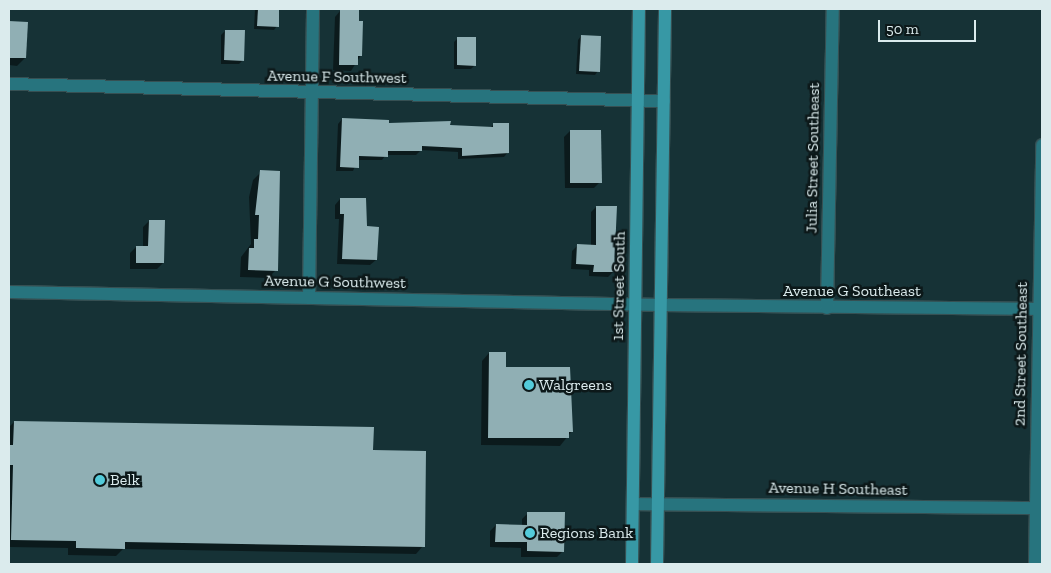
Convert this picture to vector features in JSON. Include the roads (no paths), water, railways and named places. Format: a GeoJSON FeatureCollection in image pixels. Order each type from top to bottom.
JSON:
{"type":"FeatureCollection","features":[{"type":"Feature","properties":{"kind":"main road","name":"1st Street South"},"geometry":{"type":"LineString","coordinates":[[632,564],[639,9]]}},
{"type":"Feature","properties":{"kind":"main road"},"geometry":{"type":"LineString","coordinates":[[657,564],[665,9]]}},
{"type":"Feature","properties":{"kind":"street"},"geometry":{"type":"LineString","coordinates":[[309,298],[313,9]]}},
{"type":"Feature","properties":{"kind":"street","name":"Julia Street Southeast"},"geometry":{"type":"LineString","coordinates":[[827,308],[833,9]]}},
{"type":"Feature","properties":{"kind":"street","name":"Avenue F Southwest"},"geometry":{"type":"LineString","coordinates":[[9,84],[638,102],[664,101]]}},
{"type":"Feature","properties":{"kind":"street","name":"2nd Street Southeast"},"geometry":{"type":"LineString","coordinates":[[1035,564],[1039,508],[1042,145]]}},
{"type":"Feature","properties":{"kind":"street","name":"Avenue G Southwest"},"geometry":{"type":"LineString","coordinates":[[9,292],[661,305]]}},
{"type":"Feature","properties":{"kind":"street","name":"Avenue G Southeast"},"geometry":{"type":"LineString","coordinates":[[661,305],[1040,309]]}},
{"type":"Feature","properties":{"kind":"street","name":"Avenue H Southeast"},"geometry":{"type":"LineString","coordinates":[[633,504],[1039,508]]}},
{"type":"Feature","properties":{"kind":"place","name":"Walgreens"},"geometry":{"type":"Point","coordinates":[529,385]}},
{"type":"Feature","properties":{"kind":"place","name":"Belk"},"geometry":{"type":"Point","coordinates":[100,480]}},
{"type":"Feature","properties":{"kind":"place","name":"Regions Bank"},"geometry":{"type":"Point","coordinates":[530,533]}}]}
